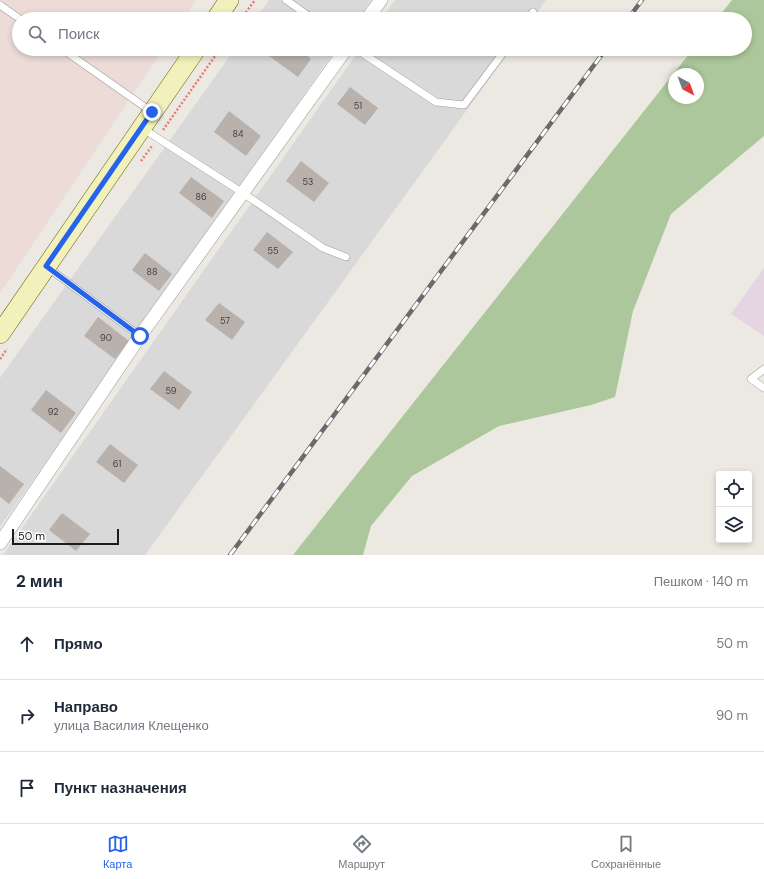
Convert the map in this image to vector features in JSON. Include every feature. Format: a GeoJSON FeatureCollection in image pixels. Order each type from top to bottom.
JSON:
{"type":"FeatureCollection","features":[{"type":"Feature","properties":{"kind":"street"},"geometry":{"type":"LineString","coordinates":[[221,12],[229,0]]}},
{"type":"Feature","properties":{"kind":"street"},"geometry":{"type":"LineString","coordinates":[[372,12],[381,0]]}},
{"type":"Feature","properties":{"kind":"street"},"geometry":{"type":"LineString","coordinates":[[0,334],[191,56]]}},
{"type":"Feature","properties":{"kind":"street"},"geometry":{"type":"LineString","coordinates":[[0,543],[140,336],[341,56]]}},
{"type":"Feature","properties":{"kind":"lane"},"geometry":{"type":"LineString","coordinates":[[286,0],[303,12]]}},
{"type":"Feature","properties":{"kind":"lane"},"geometry":{"type":"LineString","coordinates":[[1,8],[12,14]]}},
{"type":"Feature","properties":{"kind":"lane"},"geometry":{"type":"LineString","coordinates":[[72,56],[152,112]]}},
{"type":"Feature","properties":{"kind":"lane"},"geometry":{"type":"LineString","coordinates":[[367,56],[436,102],[464,105],[501,56]]}},
{"type":"Feature","properties":{"kind":"lane"},"geometry":{"type":"LineString","coordinates":[[142,128],[243,193],[323,248],[346,257]]}},
{"type":"Feature","properties":{"kind":"lane"},"geometry":{"type":"LineString","coordinates":[[46,266],[140,336]]}},
{"type":"Feature","properties":{"kind":"lane"},"geometry":{"type":"LineString","coordinates":[[764,369],[751,379],[764,388]]}},
{"type":"Feature","properties":{"kind":"path"},"geometry":{"type":"LineString","coordinates":[[246,12],[255,0]]}},
{"type":"Feature","properties":{"kind":"shaded area"},"geometry":{"type":"Polygon","coordinates":[[[0,0],[196,0],[188,12],[12,12],[12,56],[158,56],[0,293],[0,0]]]}},
{"type":"Feature","properties":{"kind":"shaded area"},"geometry":{"type":"Polygon","coordinates":[[[269,0],[371,0],[363,12],[261,12],[269,0]]]}},
{"type":"Feature","properties":{"kind":"shaded area"},"geometry":{"type":"Polygon","coordinates":[[[395,0],[546,0],[537,12],[386,12],[395,0]]]}},
{"type":"Feature","properties":{"kind":"shaded area"},"geometry":{"type":"Polygon","coordinates":[[[230,56],[331,56],[0,527],[0,378],[230,56]]]}},
{"type":"Feature","properties":{"kind":"shaded area"},"geometry":{"type":"Polygon","coordinates":[[[355,56],[506,56],[145,555],[3,555],[355,56]]]}},
{"type":"Feature","properties":{"kind":"shaded area"},"geometry":{"type":"Polygon","coordinates":[[[764,268],[764,336],[731,314],[764,268]]]}},
{"type":"Feature","properties":{"kind":"green space"},"geometry":{"type":"Polygon","coordinates":[[[732,0],[764,0],[764,136],[671,214],[633,311],[615,397],[591,405],[499,426],[412,476],[371,526],[363,555],[293,555],[668,81],[668,104],[704,104],[704,68],[678,68],[687,56],[752,56],[752,12],[723,12],[732,0]]]}},
{"type":"Feature","properties":{"kind":"building"},"geometry":{"type":"Polygon","coordinates":[[[269,56],[307,56],[311,59],[298,77],[269,56]]]}},
{"type":"Feature","properties":{"kind":"building"},"geometry":{"type":"Polygon","coordinates":[[[350,87],[378,108],[365,125],[337,104],[350,87]]]}},
{"type":"Feature","properties":{"kind":"building"},"geometry":{"type":"Polygon","coordinates":[[[229,111],[261,136],[246,156],[214,132],[229,111]]]}},
{"type":"Feature","properties":{"kind":"building"},"geometry":{"type":"Polygon","coordinates":[[[301,161],[329,183],[314,202],[286,181],[301,161]]]}},
{"type":"Feature","properties":{"kind":"building"},"geometry":{"type":"Polygon","coordinates":[[[191,177],[224,201],[212,218],[179,193],[191,177]]]}},
{"type":"Feature","properties":{"kind":"building"},"geometry":{"type":"Polygon","coordinates":[[[267,232],[293,252],[278,269],[253,250],[267,232]]]}},
{"type":"Feature","properties":{"kind":"building"},"geometry":{"type":"Polygon","coordinates":[[[145,253],[172,274],[159,291],[132,270],[145,253]]]}},
{"type":"Feature","properties":{"kind":"building"},"geometry":{"type":"Polygon","coordinates":[[[219,303],[245,322],[232,340],[205,320],[219,303]]]}},
{"type":"Feature","properties":{"kind":"building"},"geometry":{"type":"Polygon","coordinates":[[[98,317],[129,341],[115,359],[84,336],[98,317]]]}},
{"type":"Feature","properties":{"kind":"building"},"geometry":{"type":"Polygon","coordinates":[[[164,371],[192,392],[179,410],[150,389],[164,371]]]}},
{"type":"Feature","properties":{"kind":"building"},"geometry":{"type":"Polygon","coordinates":[[[46,390],[76,413],[61,433],[31,410],[46,390]]]}},
{"type":"Feature","properties":{"kind":"building"},"geometry":{"type":"Polygon","coordinates":[[[110,444],[138,465],[124,483],[96,462],[110,444]]]}},
{"type":"Feature","properties":{"kind":"building"},"geometry":{"type":"Polygon","coordinates":[[[0,466],[24,484],[9,504],[0,497],[0,466]]]}},
{"type":"Feature","properties":{"kind":"building"},"geometry":{"type":"Polygon","coordinates":[[[62,513],[90,534],[76,551],[49,530],[62,513]]]}},
{"type":"Feature","properties":{"kind":"railway"},"geometry":{"type":"LineString","coordinates":[[633,12],[642,0]]}},
{"type":"Feature","properties":{"kind":"railway"},"geometry":{"type":"LineString","coordinates":[[230,555],[601,56]]}},
{"type":"Feature","properties":{"kind":"route"},"geometry":{"type":"LineString","coordinates":[[140,336],[46,266],[152,112]]}}]}
